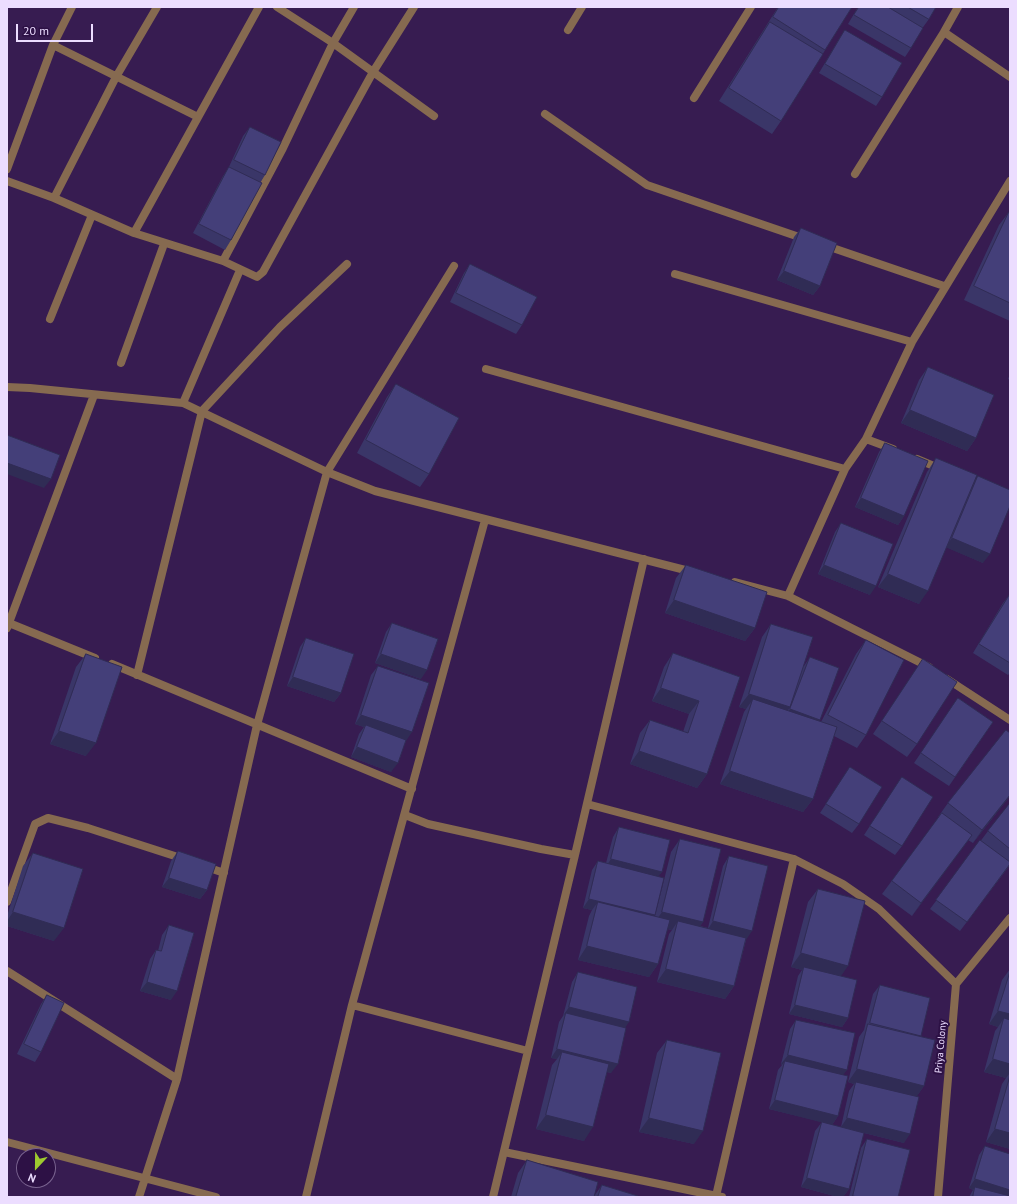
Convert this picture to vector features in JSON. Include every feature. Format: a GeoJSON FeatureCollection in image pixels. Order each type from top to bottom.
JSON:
{"type":"FeatureCollection","features":[{"type":"Feature","properties":{"kind":"street"},"geometry":{"type":"LineString","coordinates":[[7,169],[53,45],[72,7]]}},
{"type":"Feature","properties":{"kind":"street"},"geometry":{"type":"LineString","coordinates":[[54,198],[116,77],[157,7]]}},
{"type":"Feature","properties":{"kind":"street"},"geometry":{"type":"LineString","coordinates":[[134,233],[259,7]]}},
{"type":"Feature","properties":{"kind":"street"},"geometry":{"type":"LineString","coordinates":[[276,7],[333,43],[434,116]]}},
{"type":"Feature","properties":{"kind":"street"},"geometry":{"type":"LineString","coordinates":[[223,262],[283,148],[333,43],[354,7]]}},
{"type":"Feature","properties":{"kind":"street"},"geometry":{"type":"LineString","coordinates":[[8,184],[54,198],[134,233],[223,262],[257,277],[263,272],[373,72],[414,7]]}},
{"type":"Feature","properties":{"kind":"street"},"geometry":{"type":"LineString","coordinates":[[568,30],[582,7]]}},
{"type":"Feature","properties":{"kind":"street"},"geometry":{"type":"LineString","coordinates":[[694,98],[751,7]]}},
{"type":"Feature","properties":{"kind":"street"},"geometry":{"type":"LineString","coordinates":[[855,174],[944,32],[958,7]]}},
{"type":"Feature","properties":{"kind":"street"},"geometry":{"type":"LineString","coordinates":[[944,32],[1010,77]]}},
{"type":"Feature","properties":{"kind":"street"},"geometry":{"type":"LineString","coordinates":[[53,45],[198,117]]}},
{"type":"Feature","properties":{"kind":"street"},"geometry":{"type":"LineString","coordinates":[[546,114],[647,185],[944,286]]}},
{"type":"Feature","properties":{"kind":"street"},"geometry":{"type":"LineString","coordinates":[[788,596],[845,469],[866,439],[912,342],[944,286],[1010,181]]}},
{"type":"Feature","properties":{"kind":"street"},"geometry":{"type":"LineString","coordinates":[[50,319],[92,215]]}},
{"type":"Feature","properties":{"kind":"street"},"geometry":{"type":"LineString","coordinates":[[121,363],[164,244]]}},
{"type":"Feature","properties":{"kind":"street"},"geometry":{"type":"LineString","coordinates":[[137,674],[202,411],[280,327],[347,264]]}},
{"type":"Feature","properties":{"kind":"street"},"geometry":{"type":"LineString","coordinates":[[138,1197],[146,1178],[177,1079],[257,724],[327,472],[454,266]]}},
{"type":"Feature","properties":{"kind":"street"},"geometry":{"type":"LineString","coordinates":[[183,403],[240,270]]}},
{"type":"Feature","properties":{"kind":"street"},"geometry":{"type":"LineString","coordinates":[[675,274],[912,342]]}},
{"type":"Feature","properties":{"kind":"street"},"geometry":{"type":"LineString","coordinates":[[486,369],[845,469]]}},
{"type":"Feature","properties":{"kind":"street"},"geometry":{"type":"LineString","coordinates":[[7,387],[183,403],[327,472],[375,491],[485,520],[704,574]]}},
{"type":"Feature","properties":{"kind":"street"},"geometry":{"type":"LineString","coordinates":[[94,395],[8,626],[137,674],[412,789]]}},
{"type":"Feature","properties":{"kind":"street"},"geometry":{"type":"LineString","coordinates":[[866,439],[949,472]]}},
{"type":"Feature","properties":{"kind":"street"},"geometry":{"type":"LineString","coordinates":[[306,1197],[352,1005],[485,520]]}},
{"type":"Feature","properties":{"kind":"street"},"geometry":{"type":"LineString","coordinates":[[493,1197],[576,854],[644,559]]}},
{"type":"Feature","properties":{"kind":"street"},"geometry":{"type":"LineString","coordinates":[[727,580],[788,596],[939,673],[1010,720]]}},
{"type":"Feature","properties":{"kind":"street"},"geometry":{"type":"LineString","coordinates":[[587,804],[794,859],[843,884],[879,909],[956,984],[1010,918]]}},
{"type":"Feature","properties":{"kind":"street"},"geometry":{"type":"LineString","coordinates":[[405,814],[428,824],[541,850],[576,854]]}},
{"type":"Feature","properties":{"kind":"street"},"geometry":{"type":"LineString","coordinates":[[7,902],[34,824],[48,818],[88,828],[224,873]]}},
{"type":"Feature","properties":{"kind":"street"},"geometry":{"type":"LineString","coordinates":[[504,1152],[719,1196],[794,859]]}},
{"type":"Feature","properties":{"kind":"street"},"geometry":{"type":"LineString","coordinates":[[7,971],[177,1079]]}},
{"type":"Feature","properties":{"kind":"street","name":"Priya Colony"},"geometry":{"type":"LineString","coordinates":[[938,1197],[956,984]]}},
{"type":"Feature","properties":{"kind":"street"},"geometry":{"type":"LineString","coordinates":[[352,1005],[528,1051]]}},
{"type":"Feature","properties":{"kind":"street"},"geometry":{"type":"LineString","coordinates":[[7,1142],[216,1197]]}},
{"type":"Feature","properties":{"kind":"building"},"geometry":{"type":"Polygon","coordinates":[[[779,7],[852,7],[825,50],[773,17],[779,7]]]}},
{"type":"Feature","properties":{"kind":"building"},"geometry":{"type":"Polygon","coordinates":[[[859,7],[888,7],[923,28],[911,48],[854,15],[859,7]]]}},
{"type":"Feature","properties":{"kind":"building"},"geometry":{"type":"Polygon","coordinates":[[[908,7],[936,7],[929,19],[908,7]]]}},
{"type":"Feature","properties":{"kind":"building"},"geometry":{"type":"Polygon","coordinates":[[[770,22],[823,54],[781,121],[729,88],[770,22]]]}},
{"type":"Feature","properties":{"kind":"building"},"geometry":{"type":"Polygon","coordinates":[[[845,30],[902,63],[882,97],[825,64],[845,30]]]}},
{"type":"Feature","properties":{"kind":"building"},"geometry":{"type":"Polygon","coordinates":[[[250,127],[281,142],[265,175],[234,160],[250,127]]]}},
{"type":"Feature","properties":{"kind":"building"},"geometry":{"type":"Polygon","coordinates":[[[229,167],[262,183],[231,240],[199,224],[229,167]]]}},
{"type":"Feature","properties":{"kind":"building"},"geometry":{"type":"Polygon","coordinates":[[[1010,212],[1010,303],[974,286],[1010,212]]]}},
{"type":"Feature","properties":{"kind":"building"},"geometry":{"type":"Polygon","coordinates":[[[801,228],[837,243],[820,286],[784,271],[801,228]]]}},
{"type":"Feature","properties":{"kind":"building"},"geometry":{"type":"Polygon","coordinates":[[[470,264],[537,297],[522,325],[456,293],[470,264]]]}},
{"type":"Feature","properties":{"kind":"building"},"geometry":{"type":"Polygon","coordinates":[[[928,367],[994,395],[976,438],[910,410],[928,367]]]}},
{"type":"Feature","properties":{"kind":"building"},"geometry":{"type":"Polygon","coordinates":[[[396,384],[459,418],[429,474],[366,440],[396,384]]]}},
{"type":"Feature","properties":{"kind":"building"},"geometry":{"type":"Polygon","coordinates":[[[7,435],[60,455],[51,479],[7,463],[7,435]]]}},
{"type":"Feature","properties":{"kind":"building"},"geometry":{"type":"Polygon","coordinates":[[[885,443],[928,461],[904,516],[861,498],[885,443]]]}},
{"type":"Feature","properties":{"kind":"building"},"geometry":{"type":"Polygon","coordinates":[[[936,458],[977,475],[928,591],[888,574],[936,458]]]}},
{"type":"Feature","properties":{"kind":"building"},"geometry":{"type":"Polygon","coordinates":[[[978,476],[1010,490],[1010,506],[990,554],[952,538],[978,476]]]}},
{"type":"Feature","properties":{"kind":"building"},"geometry":{"type":"Polygon","coordinates":[[[841,523],[893,544],[876,586],[824,565],[841,523]]]}},
{"type":"Feature","properties":{"kind":"building"},"geometry":{"type":"Polygon","coordinates":[[[686,565],[767,592],[755,628],[674,600],[686,565]]]}},
{"type":"Feature","properties":{"kind":"building"},"geometry":{"type":"Polygon","coordinates":[[[1010,594],[1010,663],[979,644],[1010,594]]]}},
{"type":"Feature","properties":{"kind":"building"},"geometry":{"type":"Polygon","coordinates":[[[392,623],[438,639],[427,670],[381,654],[392,623]]]}},
{"type":"Feature","properties":{"kind":"building"},"geometry":{"type":"Polygon","coordinates":[[[771,624],[813,637],[790,707],[749,694],[771,624]]]}},
{"type":"Feature","properties":{"kind":"building"},"geometry":{"type":"Polygon","coordinates":[[[306,638],[354,654],[341,693],[293,677],[306,638]]]}},
{"type":"Feature","properties":{"kind":"building"},"geometry":{"type":"Polygon","coordinates":[[[866,640],[904,660],[866,735],[828,715],[866,640]]]}},
{"type":"Feature","properties":{"kind":"building"},"geometry":{"type":"Polygon","coordinates":[[[673,653],[740,677],[707,774],[639,751],[650,720],[688,733],[699,701],[661,688],[673,653]]]}},
{"type":"Feature","properties":{"kind":"building"},"geometry":{"type":"Polygon","coordinates":[[[86,654],[122,667],[96,743],[59,731],[86,654]]]}},
{"type":"Feature","properties":{"kind":"building"},"geometry":{"type":"Polygon","coordinates":[[[810,657],[839,668],[820,720],[790,709],[810,657]]]}},
{"type":"Feature","properties":{"kind":"building"},"geometry":{"type":"Polygon","coordinates":[[[923,659],[957,682],[917,744],[882,721],[923,659]]]}},
{"type":"Feature","properties":{"kind":"building"},"geometry":{"type":"Polygon","coordinates":[[[378,666],[429,683],[412,732],[361,715],[378,666]]]}},
{"type":"Feature","properties":{"kind":"building"},"geometry":{"type":"Polygon","coordinates":[[[958,698],[993,722],[955,777],[921,753],[958,698]]]}},
{"type":"Feature","properties":{"kind":"building"},"geometry":{"type":"Polygon","coordinates":[[[753,699],[837,727],[813,799],[730,771],[753,699]]]}},
{"type":"Feature","properties":{"kind":"building"},"geometry":{"type":"Polygon","coordinates":[[[366,725],[406,740],[398,763],[357,747],[366,725]]]}},
{"type":"Feature","properties":{"kind":"building"},"geometry":{"type":"Polygon","coordinates":[[[1006,730],[1010,733],[1010,795],[982,830],[948,803],[1006,730]]]}},
{"type":"Feature","properties":{"kind":"building"},"geometry":{"type":"Polygon","coordinates":[[[850,767],[882,787],[859,824],[826,804],[850,767]]]}},
{"type":"Feature","properties":{"kind":"building"},"geometry":{"type":"Polygon","coordinates":[[[902,777],[933,797],[902,846],[870,826],[902,777]]]}},
{"type":"Feature","properties":{"kind":"building"},"geometry":{"type":"Polygon","coordinates":[[[1010,803],[1010,849],[988,831],[1010,803]]]}},
{"type":"Feature","properties":{"kind":"building"},"geometry":{"type":"Polygon","coordinates":[[[942,813],[972,835],[921,903],[892,881],[942,813]]]}},
{"type":"Feature","properties":{"kind":"building"},"geometry":{"type":"Polygon","coordinates":[[[619,827],[670,840],[662,872],[611,859],[619,827]]]}},
{"type":"Feature","properties":{"kind":"building"},"geometry":{"type":"Polygon","coordinates":[[[680,839],[721,849],[703,922],[662,912],[680,839]]]}},
{"type":"Feature","properties":{"kind":"building"},"geometry":{"type":"Polygon","coordinates":[[[980,840],[1010,862],[1010,864],[967,922],[936,900],[980,840]]]}},
{"type":"Feature","properties":{"kind":"building"},"geometry":{"type":"Polygon","coordinates":[[[178,851],[216,864],[207,890],[169,878],[178,851]]]}},
{"type":"Feature","properties":{"kind":"building"},"geometry":{"type":"Polygon","coordinates":[[[33,853],[83,869],[64,928],[13,912],[33,853]]]}},
{"type":"Feature","properties":{"kind":"building"},"geometry":{"type":"Polygon","coordinates":[[[729,856],[768,866],[752,931],[713,921],[729,856]]]}},
{"type":"Feature","properties":{"kind":"building"},"geometry":{"type":"Polygon","coordinates":[[[598,861],[664,878],[655,915],[589,899],[598,861]]]}},
{"type":"Feature","properties":{"kind":"building"},"geometry":{"type":"Polygon","coordinates":[[[818,889],[865,901],[848,966],[801,953],[818,889]]]}},
{"type":"Feature","properties":{"kind":"building"},"geometry":{"type":"Polygon","coordinates":[[[598,902],[670,920],[658,964],[587,946],[598,902]]]}},
{"type":"Feature","properties":{"kind":"building"},"geometry":{"type":"Polygon","coordinates":[[[678,921],[746,938],[734,986],[666,969],[678,921]]]}},
{"type":"Feature","properties":{"kind":"building"},"geometry":{"type":"Polygon","coordinates":[[[169,925],[194,933],[177,991],[147,982],[156,950],[161,951],[169,925]]]}},
{"type":"Feature","properties":{"kind":"building"},"geometry":{"type":"Polygon","coordinates":[[[804,967],[857,980],[848,1018],[795,1005],[804,967]]]}},
{"type":"Feature","properties":{"kind":"building"},"geometry":{"type":"Polygon","coordinates":[[[578,972],[637,987],[629,1022],[569,1007],[578,972]]]}},
{"type":"Feature","properties":{"kind":"building"},"geometry":{"type":"Polygon","coordinates":[[[1010,972],[1010,1014],[998,1011],[1010,972]]]}},
{"type":"Feature","properties":{"kind":"building"},"geometry":{"type":"Polygon","coordinates":[[[880,985],[930,998],[921,1036],[870,1023],[880,985]]]}},
{"type":"Feature","properties":{"kind":"building"},"geometry":{"type":"Polygon","coordinates":[[[47,995],[64,1003],[41,1052],[24,1044],[47,995]]]}},
{"type":"Feature","properties":{"kind":"building"},"geometry":{"type":"Polygon","coordinates":[[[566,1013],[626,1028],[618,1064],[557,1049],[566,1013]]]}},
{"type":"Feature","properties":{"kind":"building"},"geometry":{"type":"Polygon","coordinates":[[[1004,1018],[1010,1020],[1010,1064],[993,1059],[1004,1018]]]}},
{"type":"Feature","properties":{"kind":"building"},"geometry":{"type":"Polygon","coordinates":[[[796,1020],[855,1033],[847,1070],[788,1055],[796,1020]]]}},
{"type":"Feature","properties":{"kind":"building"},"geometry":{"type":"Polygon","coordinates":[[[868,1024],[935,1040],[924,1086],[857,1069],[868,1024]]]}},
{"type":"Feature","properties":{"kind":"building"},"geometry":{"type":"Polygon","coordinates":[[[667,1040],[721,1053],[703,1131],[649,1118],[667,1040]]]}},
{"type":"Feature","properties":{"kind":"building"},"geometry":{"type":"Polygon","coordinates":[[[562,1052],[609,1064],[593,1127],[546,1115],[562,1052]]]}},
{"type":"Feature","properties":{"kind":"building"},"geometry":{"type":"Polygon","coordinates":[[[785,1061],[848,1076],[838,1116],[775,1100],[785,1061]]]}},
{"type":"Feature","properties":{"kind":"building"},"geometry":{"type":"Polygon","coordinates":[[[1010,1076],[1010,1133],[995,1129],[1010,1076]]]}},
{"type":"Feature","properties":{"kind":"building"},"geometry":{"type":"Polygon","coordinates":[[[856,1082],[919,1097],[910,1134],[847,1118],[856,1082]]]}},
{"type":"Feature","properties":{"kind":"building"},"geometry":{"type":"Polygon","coordinates":[[[822,1122],[864,1133],[849,1189],[807,1178],[822,1122]]]}},
{"type":"Feature","properties":{"kind":"building"},"geometry":{"type":"Polygon","coordinates":[[[867,1139],[910,1150],[898,1197],[853,1196],[867,1139]]]}},
{"type":"Feature","properties":{"kind":"building"},"geometry":{"type":"Polygon","coordinates":[[[985,1146],[1010,1154],[1010,1190],[975,1179],[985,1146]]]}},
{"type":"Feature","properties":{"kind":"building"},"geometry":{"type":"Polygon","coordinates":[[[527,1160],[598,1182],[594,1197],[516,1197],[527,1160]]]}},
{"type":"Feature","properties":{"kind":"building"},"geometry":{"type":"Polygon","coordinates":[[[602,1185],[638,1196],[638,1197],[598,1197],[602,1185]]]}},
{"type":"Feature","properties":{"kind":"building"},"geometry":{"type":"Polygon","coordinates":[[[975,1187],[1010,1196],[1010,1197],[973,1197],[975,1187]]]}}]}
